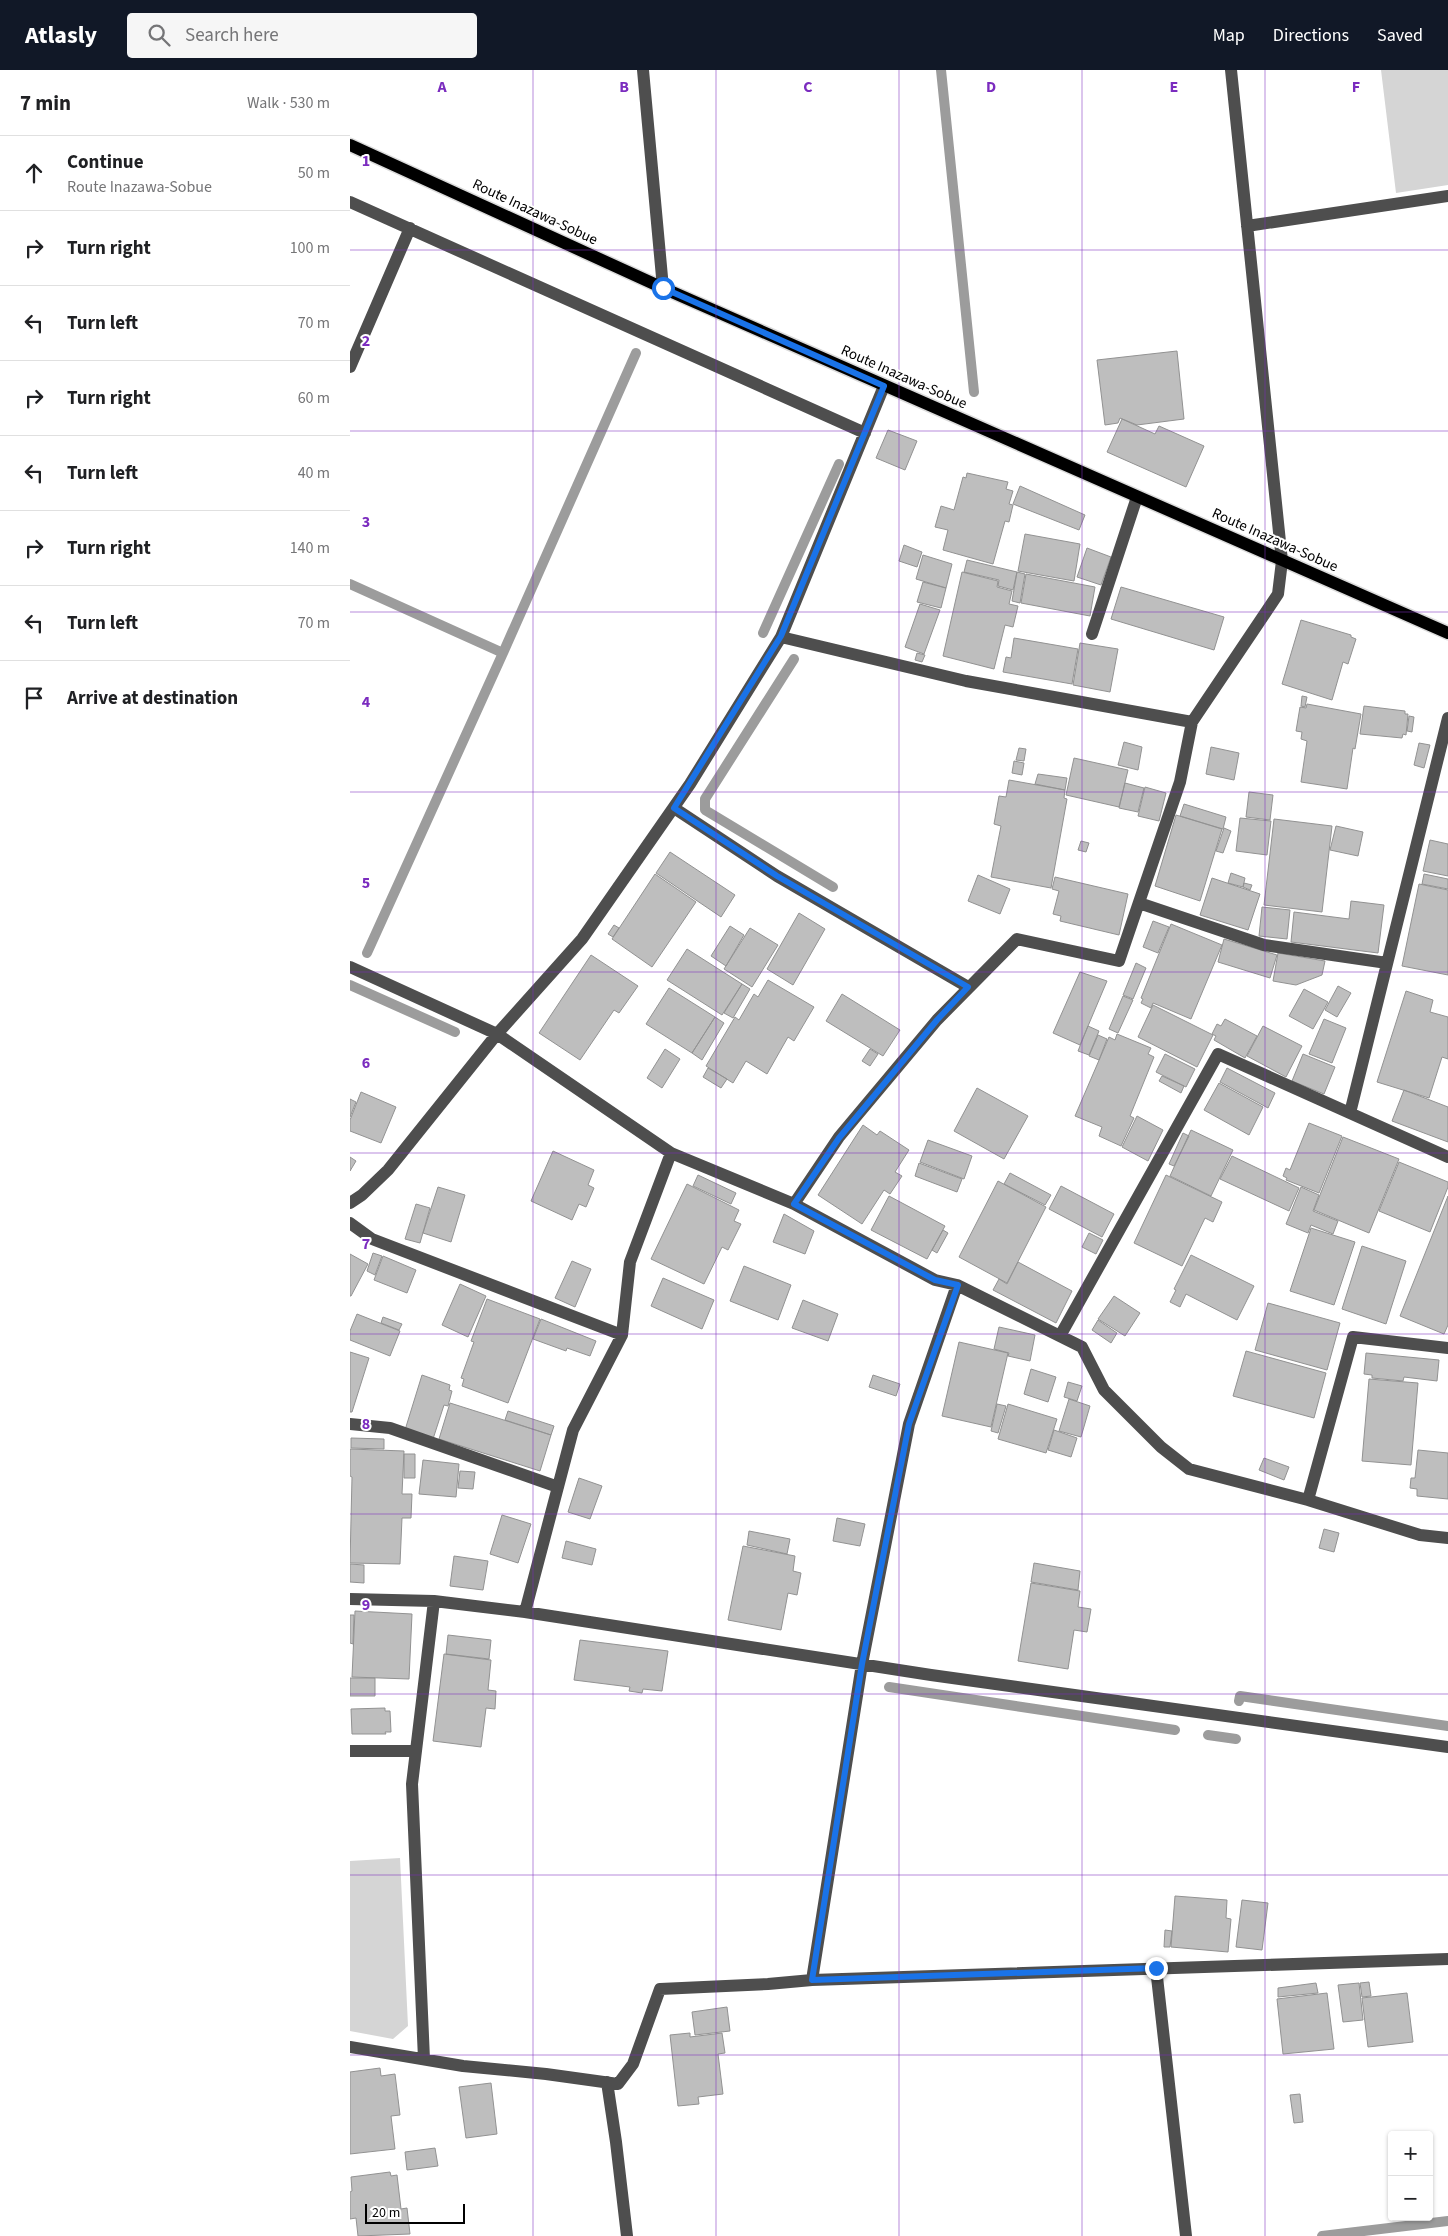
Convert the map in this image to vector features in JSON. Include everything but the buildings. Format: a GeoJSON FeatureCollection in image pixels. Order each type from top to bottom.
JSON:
{"type":"FeatureCollection","features":[{"type":"Feature","properties":{"kind":"main road","name":"Route Inazawa-Sobue"},"geometry":{"type":"LineString","coordinates":[[350,145],[663,288],[1448,633]]}},
{"type":"Feature","properties":{"kind":"street"},"geometry":{"type":"LineString","coordinates":[[643,70],[663,288]]}},
{"type":"Feature","properties":{"kind":"street"},"geometry":{"type":"LineString","coordinates":[[794,1204],[839,1138],[937,1020],[1017,939],[1119,961],[1180,782],[1192,722],[1278,594],[1282,560],[1231,70]]}},
{"type":"Feature","properties":{"kind":"street"},"geometry":{"type":"LineString","coordinates":[[1247,226],[1448,196]]}},
{"type":"Feature","properties":{"kind":"street"},"geometry":{"type":"LineString","coordinates":[[350,202],[864,433]]}},
{"type":"Feature","properties":{"kind":"street"},"geometry":{"type":"LineString","coordinates":[[350,367],[410,228]]}},
{"type":"Feature","properties":{"kind":"street"},"geometry":{"type":"LineString","coordinates":[[350,1203],[362,1195],[388,1170],[497,1034],[582,939],[674,808],[781,636],[884,386]]}},
{"type":"Feature","properties":{"kind":"street"},"geometry":{"type":"LineString","coordinates":[[1092,634],[1137,497]]}},
{"type":"Feature","properties":{"kind":"street"},"geometry":{"type":"LineString","coordinates":[[781,636],[966,681],[1192,722]]}},
{"type":"Feature","properties":{"kind":"street"},"geometry":{"type":"LineString","coordinates":[[1350,1113],[1448,718]]}},
{"type":"Feature","properties":{"kind":"street"},"geometry":{"type":"LineString","coordinates":[[674,808],[777,876],[968,987]]}},
{"type":"Feature","properties":{"kind":"street"},"geometry":{"type":"LineString","coordinates":[[1139,903],[1264,945],[1387,963]]}},
{"type":"Feature","properties":{"kind":"street"},"geometry":{"type":"LineString","coordinates":[[350,967],[497,1034],[671,1153],[794,1204],[935,1280],[958,1285],[1082,1347],[1104,1390],[1161,1447],[1189,1468],[1308,1500],[1420,1535],[1448,1538]]}},
{"type":"Feature","properties":{"kind":"street"},"geometry":{"type":"LineString","coordinates":[[1060,1336],[1218,1054],[1448,1157]]}},
{"type":"Feature","properties":{"kind":"street"},"geometry":{"type":"LineString","coordinates":[[525,1612],[573,1430],[622,1335],[630,1262],[671,1153]]}},
{"type":"Feature","properties":{"kind":"street"},"geometry":{"type":"LineString","coordinates":[[350,1223],[372,1239],[622,1335]]}},
{"type":"Feature","properties":{"kind":"street"},"geometry":{"type":"LineString","coordinates":[[812,1980],[862,1664],[909,1424],[958,1285]]}},
{"type":"Feature","properties":{"kind":"street"},"geometry":{"type":"LineString","coordinates":[[1308,1500],[1353,1337],[1448,1348]]}},
{"type":"Feature","properties":{"kind":"street"},"geometry":{"type":"LineString","coordinates":[[350,1424],[390,1428],[558,1487]]}},
{"type":"Feature","properties":{"kind":"street"},"geometry":{"type":"LineString","coordinates":[[350,1600],[434,1601],[525,1612],[862,1664],[1448,1746]]}},
{"type":"Feature","properties":{"kind":"street"},"geometry":{"type":"LineString","coordinates":[[424,2059],[412,1784],[434,1601]]}},
{"type":"Feature","properties":{"kind":"street"},"geometry":{"type":"LineString","coordinates":[[350,1751],[416,1751]]}},
{"type":"Feature","properties":{"kind":"street"},"geometry":{"type":"LineString","coordinates":[[350,2047],[463,2066],[546,2074],[618,2084],[633,2064],[660,1989],[812,1980],[1448,1959]]}},
{"type":"Feature","properties":{"kind":"street"},"geometry":{"type":"LineString","coordinates":[[1156,1968],[1186,2236]]}},
{"type":"Feature","properties":{"kind":"street"},"geometry":{"type":"LineString","coordinates":[[607,2082],[627,2236]]}},
{"type":"Feature","properties":{"kind":"shaded area"},"geometry":{"type":"Polygon","coordinates":[[[1381,70],[1448,70],[1448,185],[1396,193],[1381,70]]]}},
{"type":"Feature","properties":{"kind":"shaded area"},"geometry":{"type":"Polygon","coordinates":[[[400,1858],[408,2026],[393,2039],[350,2031],[350,1861],[400,1858]]]}},
{"type":"Feature","properties":{"kind":"waterway"},"geometry":{"type":"LineString","coordinates":[[941,70],[974,392]]}},
{"type":"Feature","properties":{"kind":"waterway"},"geometry":{"type":"LineString","coordinates":[[503,653],[636,353]]}},
{"type":"Feature","properties":{"kind":"waterway"},"geometry":{"type":"LineString","coordinates":[[763,633],[839,464]]}},
{"type":"Feature","properties":{"kind":"waterway"},"geometry":{"type":"LineString","coordinates":[[350,584],[503,653],[367,953]]}},
{"type":"Feature","properties":{"kind":"waterway"},"geometry":{"type":"LineString","coordinates":[[794,659],[705,799],[705,810],[833,887]]}},
{"type":"Feature","properties":{"kind":"waterway"},"geometry":{"type":"LineString","coordinates":[[350,985],[455,1032]]}},
{"type":"Feature","properties":{"kind":"waterway"},"geometry":{"type":"LineString","coordinates":[[889,1687],[1175,1730]]}},
{"type":"Feature","properties":{"kind":"waterway"},"geometry":{"type":"LineString","coordinates":[[1239,1701],[1240,1696],[1448,1726]]}},
{"type":"Feature","properties":{"kind":"waterway"},"geometry":{"type":"LineString","coordinates":[[1208,1735],[1236,1739]]}},
{"type":"Feature","properties":{"kind":"waterway"},"geometry":{"type":"LineString","coordinates":[[1322,2236],[1448,2221]]}},
{"type":"Feature","properties":{"kind":"route"},"geometry":{"type":"LineString","coordinates":[[663,288],[884,386],[781,636],[674,808],[777,876],[968,987],[937,1020],[839,1138],[794,1204],[935,1280],[958,1285],[909,1424],[862,1664],[812,1980],[1156,1968]]}}]}
